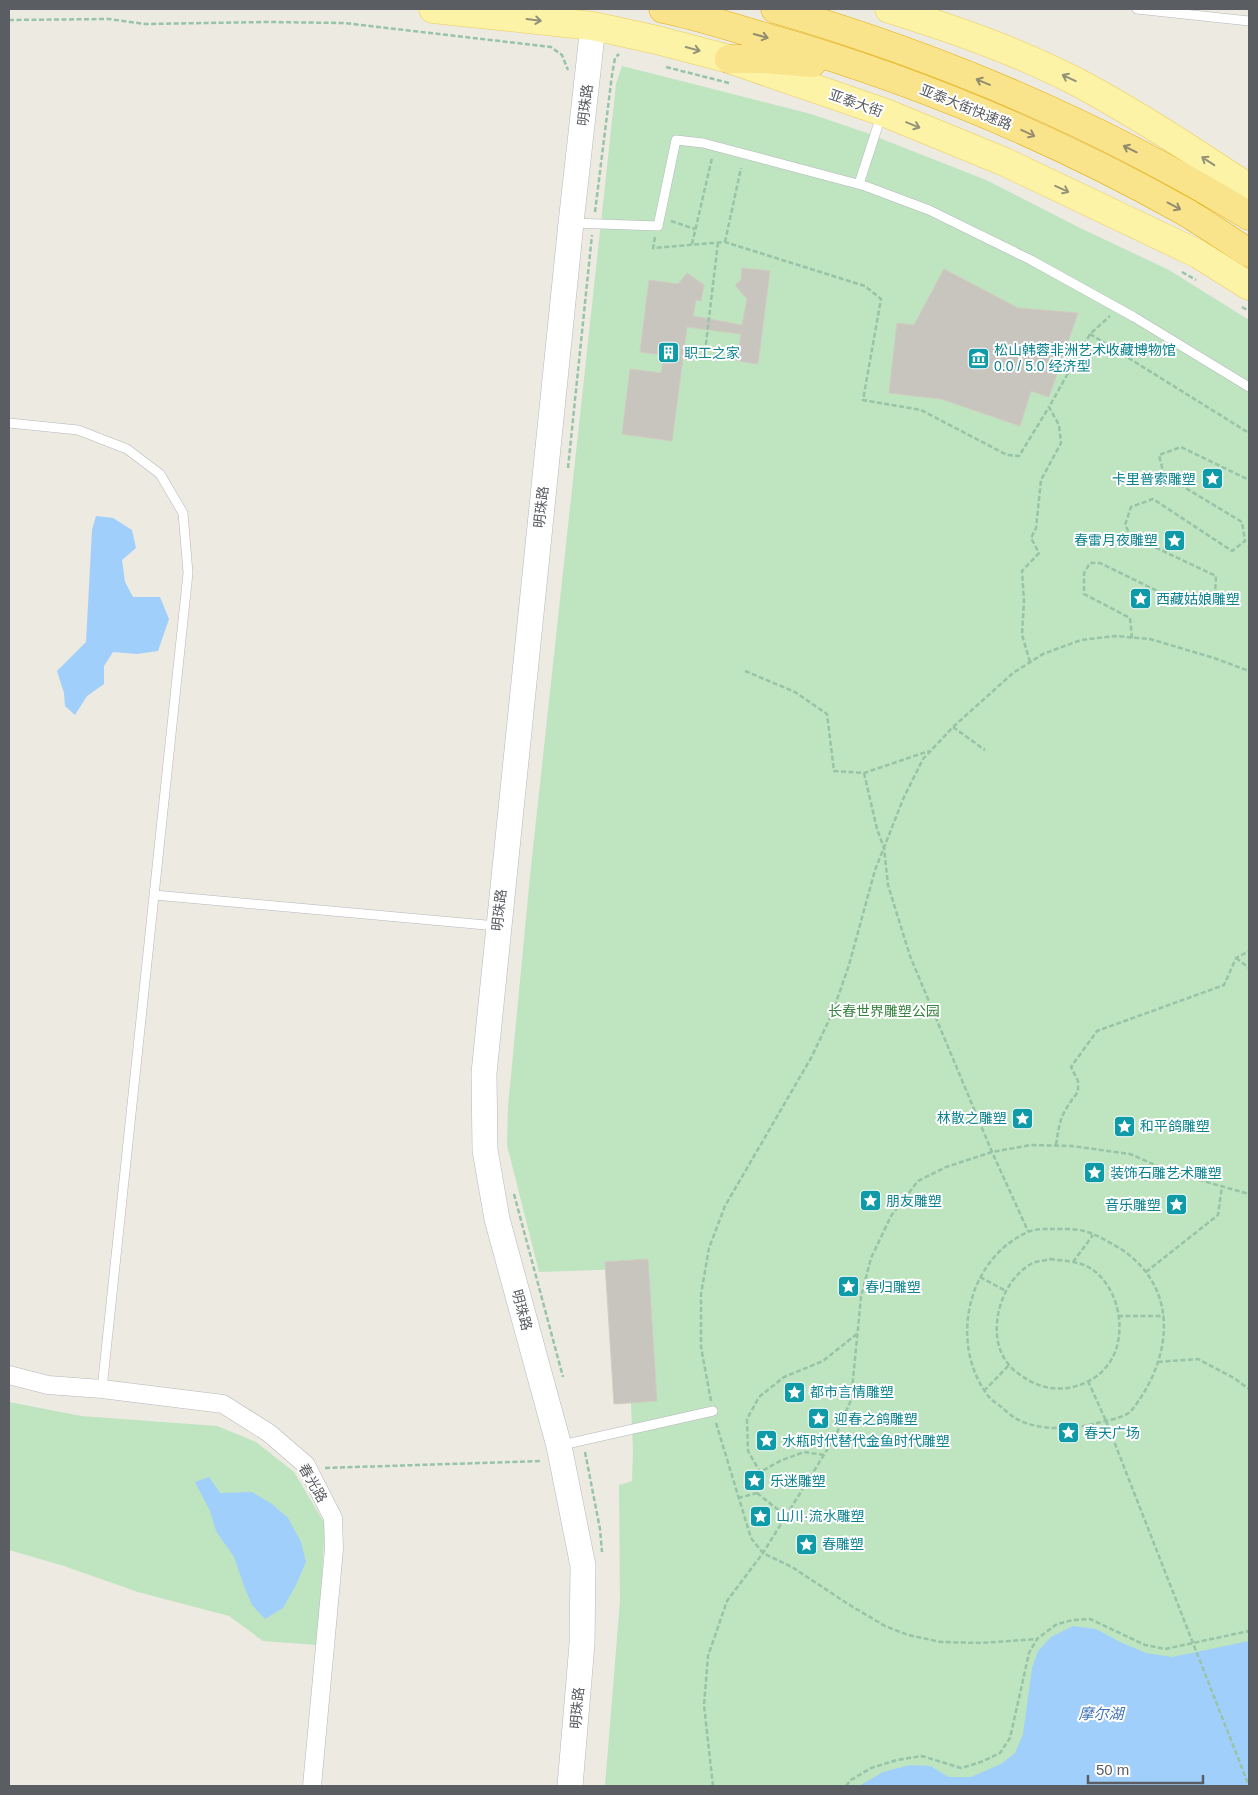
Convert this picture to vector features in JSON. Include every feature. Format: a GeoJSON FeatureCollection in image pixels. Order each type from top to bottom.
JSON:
{"type":"FeatureCollection","features":[{"type":"Feature","properties":{"kind":"highway","name":"亚泰大街快速路"},"geometry":{"type":"LineString","coordinates":[[663,9],[783,42],[867,68],[999,119],[1069,152],[1183,211],[1249,253]]}},
{"type":"Feature","properties":{"kind":"highway","name":"亚泰大街快速路"},"geometry":{"type":"LineString","coordinates":[[775,9],[896,47],[981,81],[1063,117],[1139,154],[1249,216]]}},
{"type":"Feature","properties":{"kind":"highway"},"geometry":{"type":"LineString","coordinates":[[837,9],[855,17],[896,47]]}},
{"type":"Feature","properties":{"kind":"highway"},"geometry":{"type":"LineString","coordinates":[[722,69],[765,59],[867,68]]}},
{"type":"Feature","properties":{"kind":"main road","name":"亚泰大街"},"geometry":{"type":"LineString","coordinates":[[433,9],[593,26],[657,40],[722,69],[883,112],[1005,162],[1098,206],[1198,254],[1249,286]]}},
{"type":"Feature","properties":{"kind":"main road"},"geometry":{"type":"LineString","coordinates":[[889,9],[976,38],[1076,82],[1146,121],[1249,188]]}},
{"type":"Feature","properties":{"kind":"street","name":"明珠路"},"geometry":{"type":"LineString","coordinates":[[570,1786],[582,1644],[583,1566],[567,1478],[553,1454],[497,1220],[485,1150],[484,1073],[498,926],[582,223],[593,26]]}},
{"type":"Feature","properties":{"kind":"street","name":"春光路"},"geometry":{"type":"LineString","coordinates":[[9,1375],[48,1385],[102,1389],[223,1404],[269,1433],[306,1465],[333,1518],[334,1549],[312,1786]]}},
{"type":"Feature","properties":{"kind":"lane"},"geometry":{"type":"LineString","coordinates":[[1137,9],[1249,21]]}},
{"type":"Feature","properties":{"kind":"lane"},"geometry":{"type":"LineString","coordinates":[[859,184],[883,112]]}},
{"type":"Feature","properties":{"kind":"lane"},"geometry":{"type":"LineString","coordinates":[[582,223],[659,222],[676,140],[703,143],[859,184],[929,210],[1031,260],[1118,308],[1249,387]]}},
{"type":"Feature","properties":{"kind":"lane"},"geometry":{"type":"LineString","coordinates":[[9,423],[78,430],[127,450],[160,474],[183,514],[188,573],[102,1389]]}},
{"type":"Feature","properties":{"kind":"lane"},"geometry":{"type":"LineString","coordinates":[[154,896],[498,926]]}},
{"type":"Feature","properties":{"kind":"lane"},"geometry":{"type":"LineString","coordinates":[[553,1454],[583,1440],[713,1411]]}},
{"type":"Feature","properties":{"kind":"path"},"geometry":{"type":"LineString","coordinates":[[9,20],[109,19],[145,24],[344,23],[551,47],[562,55],[569,73]]}},
{"type":"Feature","properties":{"kind":"path"},"geometry":{"type":"LineString","coordinates":[[568,469],[582,223],[615,58]]}},
{"type":"Feature","properties":{"kind":"path"},"geometry":{"type":"LineString","coordinates":[[666,67],[722,69]]}},
{"type":"Feature","properties":{"kind":"path"},"geometry":{"type":"LineString","coordinates":[[692,244],[715,146]]}},
{"type":"Feature","properties":{"kind":"path"},"geometry":{"type":"LineString","coordinates":[[726,242],[741,168]]}},
{"type":"Feature","properties":{"kind":"path"},"geometry":{"type":"LineString","coordinates":[[695,229],[659,222],[653,248],[726,242],[865,286],[881,299],[863,400],[921,410],[1007,455],[1019,456],[1090,334],[1118,308]]}},
{"type":"Feature","properties":{"kind":"path"},"geometry":{"type":"LineString","coordinates":[[705,352],[718,242]]}},
{"type":"Feature","properties":{"kind":"path"},"geometry":{"type":"LineString","coordinates":[[1090,334],[1249,433]]}},
{"type":"Feature","properties":{"kind":"path"},"geometry":{"type":"LineString","coordinates":[[1030,662],[1022,635],[1024,600],[1022,571],[1039,552],[1031,538],[1036,528],[1041,480],[1061,443],[1060,425],[1049,407]]}},
{"type":"Feature","properties":{"kind":"path"},"geometry":{"type":"LineString","coordinates":[[1132,638],[1130,618],[1084,594],[1084,573],[1090,563],[1100,564],[1184,604],[1205,603],[1216,594],[1216,576],[1131,536],[1125,525],[1131,507],[1153,499],[1232,551],[1245,541],[1242,522],[1164,475],[1159,455],[1180,447],[1249,480]]}},
{"type":"Feature","properties":{"kind":"path"},"geometry":{"type":"LineString","coordinates":[[1037,1639],[981,1643],[941,1642],[908,1636],[878,1622],[792,1567],[763,1553],[751,1538],[738,1498],[713,1411],[701,1346],[701,1294],[709,1248],[724,1206],[811,1058],[832,1014],[875,870],[904,797],[923,759],[931,750],[953,727],[1013,673],[1043,654],[1081,640],[1115,636],[1150,639],[1214,658],[1249,671]]}},
{"type":"Feature","properties":{"kind":"path"},"geometry":{"type":"LineString","coordinates":[[745,671],[795,692],[827,714],[834,770],[864,773],[931,750]]}},
{"type":"Feature","properties":{"kind":"path"},"geometry":{"type":"LineString","coordinates":[[953,727],[986,750]]}},
{"type":"Feature","properties":{"kind":"path"},"geometry":{"type":"LineString","coordinates":[[864,773],[877,829],[884,848],[888,885],[910,956],[992,1152],[1029,1231]]}},
{"type":"Feature","properties":{"kind":"path"},"geometry":{"type":"LineString","coordinates":[[1056,1146],[1064,1109],[1078,1092],[1078,1081],[1071,1067],[1097,1031],[1224,985],[1236,958],[1249,950]]}},
{"type":"Feature","properties":{"kind":"path"},"geometry":{"type":"LineString","coordinates":[[1236,958],[1249,968]]}},
{"type":"Feature","properties":{"kind":"path"},"geometry":{"type":"LineString","coordinates":[[714,1786],[704,1705],[708,1656],[727,1602],[763,1553],[835,1437],[851,1400],[861,1297],[872,1258],[891,1216],[918,1181],[946,1167],[992,1152],[1031,1145],[1072,1146],[1130,1154],[1171,1172],[1249,1194]]}},
{"type":"Feature","properties":{"kind":"path"},"geometry":{"type":"LineString","coordinates":[[1146,1272],[1218,1215],[1222,1185]]}},
{"type":"Feature","properties":{"kind":"path"},"geometry":{"type":"LineString","coordinates":[[514,1193],[565,1384]]}},
{"type":"Feature","properties":{"kind":"path"},"geometry":{"type":"LineString","coordinates":[[1050,1229],[1086,1231],[1106,1240],[1135,1259],[1151,1278],[1161,1300],[1165,1333],[1158,1362],[1142,1397],[1129,1414],[1077,1428],[1043,1428],[1015,1418],[984,1391],[968,1347],[968,1315],[980,1277],[999,1250],[1029,1231],[1050,1229]]}},
{"type":"Feature","properties":{"kind":"path"},"geometry":{"type":"LineString","coordinates":[[1073,1262],[1093,1234]]}},
{"type":"Feature","properties":{"kind":"path"},"geometry":{"type":"LineString","coordinates":[[1050,1259],[1073,1262],[1090,1268],[1108,1285],[1117,1308],[1120,1329],[1116,1349],[1108,1366],[1094,1379],[1079,1386],[1058,1390],[1036,1384],[1020,1375],[1009,1365],[1000,1348],[997,1326],[999,1306],[1015,1277],[1032,1264],[1050,1259]]}},
{"type":"Feature","properties":{"kind":"path"},"geometry":{"type":"LineString","coordinates":[[980,1277],[1006,1291]]}},
{"type":"Feature","properties":{"kind":"path"},"geometry":{"type":"LineString","coordinates":[[1118,1316],[1164,1316]]}},
{"type":"Feature","properties":{"kind":"path"},"geometry":{"type":"LineString","coordinates":[[757,1493],[760,1472],[748,1451],[747,1419],[759,1397],[784,1376],[823,1361],[858,1332]]}},
{"type":"Feature","properties":{"kind":"path"},"geometry":{"type":"LineString","coordinates":[[1158,1362],[1198,1359],[1234,1378],[1249,1389]]}},
{"type":"Feature","properties":{"kind":"path"},"geometry":{"type":"LineString","coordinates":[[984,1391],[1009,1365]]}},
{"type":"Feature","properties":{"kind":"path"},"geometry":{"type":"LineString","coordinates":[[1088,1381],[1106,1421],[1249,1786]]}},
{"type":"Feature","properties":{"kind":"path"},"geometry":{"type":"LineString","coordinates":[[583,1440],[600,1529],[602,1558]]}},
{"type":"Feature","properties":{"kind":"path"},"geometry":{"type":"LineString","coordinates":[[760,1472],[782,1460],[804,1452],[824,1455]]}},
{"type":"Feature","properties":{"kind":"path"},"geometry":{"type":"LineString","coordinates":[[308,1469],[553,1454]]}},
{"type":"Feature","properties":{"kind":"path"},"geometry":{"type":"LineString","coordinates":[[738,1498],[757,1493]]}},
{"type":"Feature","properties":{"kind":"path"},"geometry":{"type":"LineString","coordinates":[[757,1493],[786,1516]]}},
{"type":"Feature","properties":{"kind":"path"},"geometry":{"type":"LineString","coordinates":[[846,1786],[851,1780],[871,1768],[898,1760],[922,1756],[962,1768],[1000,1754],[1010,1738],[1029,1653],[1037,1639],[1057,1624],[1073,1620],[1090,1619],[1145,1645],[1165,1649],[1249,1631]]}},
{"type":"Feature","properties":{"kind":"green space","name":"长春世界雕塑公园"},"geometry":{"type":"Polygon","coordinates":[[[622,66],[811,114],[864,132],[986,180],[1078,227],[1169,270],[1249,320],[1249,1786],[605,1786],[620,1601],[619,1485],[632,1481],[633,1450],[625,1269],[539,1272],[507,1145],[508,1107],[530,876],[616,84],[622,66]]]}},
{"type":"Feature","properties":{"kind":"green space"},"geometry":{"type":"Polygon","coordinates":[[[9,1402],[81,1416],[217,1426],[256,1442],[294,1472],[325,1524],[318,1645],[263,1641],[229,1616],[138,1592],[64,1566],[9,1550],[9,1402]]]}},
{"type":"Feature","properties":{"kind":"water"},"geometry":{"type":"Polygon","coordinates":[[[96,516],[113,518],[132,530],[136,548],[122,560],[125,582],[133,597],[160,597],[169,619],[158,651],[137,654],[113,652],[104,666],[104,684],[87,696],[75,715],[65,706],[64,693],[57,671],[86,642],[92,530],[96,516]]]}},
{"type":"Feature","properties":{"kind":"water"},"geometry":{"type":"Polygon","coordinates":[[[209,1477],[220,1493],[252,1492],[272,1504],[288,1518],[301,1542],[306,1562],[296,1585],[283,1608],[265,1619],[252,1605],[234,1557],[216,1531],[210,1511],[195,1482],[209,1477]]]}},
{"type":"Feature","properties":{"kind":"water","name":"摩尔湖"},"geometry":{"type":"Polygon","coordinates":[[[1073,1626],[1096,1629],[1146,1653],[1172,1657],[1249,1641],[1249,1786],[859,1786],[883,1772],[910,1765],[930,1766],[949,1777],[971,1777],[1001,1764],[1015,1753],[1023,1734],[1032,1668],[1038,1651],[1051,1637],[1073,1626]]]}},
{"type":"Feature","properties":{"kind":"building","name":"职工之家"},"geometry":{"type":"Polygon","coordinates":[[[742,268],[770,271],[758,364],[737,361],[741,334],[687,327],[672,441],[622,434],[630,369],[661,373],[664,355],[640,352],[649,280],[678,284],[687,273],[704,285],[701,301],[696,300],[693,316],[742,325],[747,299],[735,285],[741,280],[742,268]]]}},
{"type":"Feature","properties":{"kind":"building","name":"松山韩蓉非洲艺术收藏博物馆 0.0 / 5.0 经济型"},"geometry":{"type":"Polygon","coordinates":[[[944,269],[1018,308],[1078,313],[1049,397],[1031,391],[1020,426],[941,399],[889,393],[897,323],[914,325],[944,269]]]}},
{"type":"Feature","properties":{"kind":"building"},"geometry":{"type":"Polygon","coordinates":[[[648,1259],[657,1401],[614,1404],[605,1262],[648,1259]]]}},
{"type":"Feature","properties":{"kind":"place","name":"职工之家"},"geometry":{"type":"Point","coordinates":[668,353]}},
{"type":"Feature","properties":{"kind":"place","name":"松山韩蓉非洲艺术收藏博物馆 0.0 / 5.0 经济型"},"geometry":{"type":"Point","coordinates":[978,358]}},
{"type":"Feature","properties":{"kind":"place","name":"卡里普索雕塑"},"geometry":{"type":"Point","coordinates":[1212,479]}},
{"type":"Feature","properties":{"kind":"place","name":"春雷月夜雕塑"},"geometry":{"type":"Point","coordinates":[1174,540]}},
{"type":"Feature","properties":{"kind":"place","name":"西藏姑娘雕塑"},"geometry":{"type":"Point","coordinates":[1140,599]}},
{"type":"Feature","properties":{"kind":"place","name":"林散之雕塑"},"geometry":{"type":"Point","coordinates":[1023,1118]}},
{"type":"Feature","properties":{"kind":"place","name":"和平鸽雕塑"},"geometry":{"type":"Point","coordinates":[1124,1126]}},
{"type":"Feature","properties":{"kind":"place","name":"装饰石雕艺术雕塑"},"geometry":{"type":"Point","coordinates":[1094,1173]}},
{"type":"Feature","properties":{"kind":"place","name":"朋友雕塑"},"geometry":{"type":"Point","coordinates":[870,1201]}},
{"type":"Feature","properties":{"kind":"place","name":"音乐雕塑"},"geometry":{"type":"Point","coordinates":[1177,1205]}},
{"type":"Feature","properties":{"kind":"place","name":"春归雕塑"},"geometry":{"type":"Point","coordinates":[849,1287]}},
{"type":"Feature","properties":{"kind":"place","name":"都市言情雕塑"},"geometry":{"type":"Point","coordinates":[794,1392]}},
{"type":"Feature","properties":{"kind":"place","name":"迎春之鸽雕塑"},"geometry":{"type":"Point","coordinates":[818,1419]}},
{"type":"Feature","properties":{"kind":"place","name":"春天广场"},"geometry":{"type":"Point","coordinates":[1068,1433]}},
{"type":"Feature","properties":{"kind":"place","name":"水瓶时代替代金鱼时代雕塑"},"geometry":{"type":"Point","coordinates":[766,1441]}},
{"type":"Feature","properties":{"kind":"place","name":"乐迷雕塑"},"geometry":{"type":"Point","coordinates":[754,1481]}},
{"type":"Feature","properties":{"kind":"place","name":"山川·流水雕塑"},"geometry":{"type":"Point","coordinates":[760,1516]}},
{"type":"Feature","properties":{"kind":"place","name":"春雕塑"},"geometry":{"type":"Point","coordinates":[806,1544]}}]}
